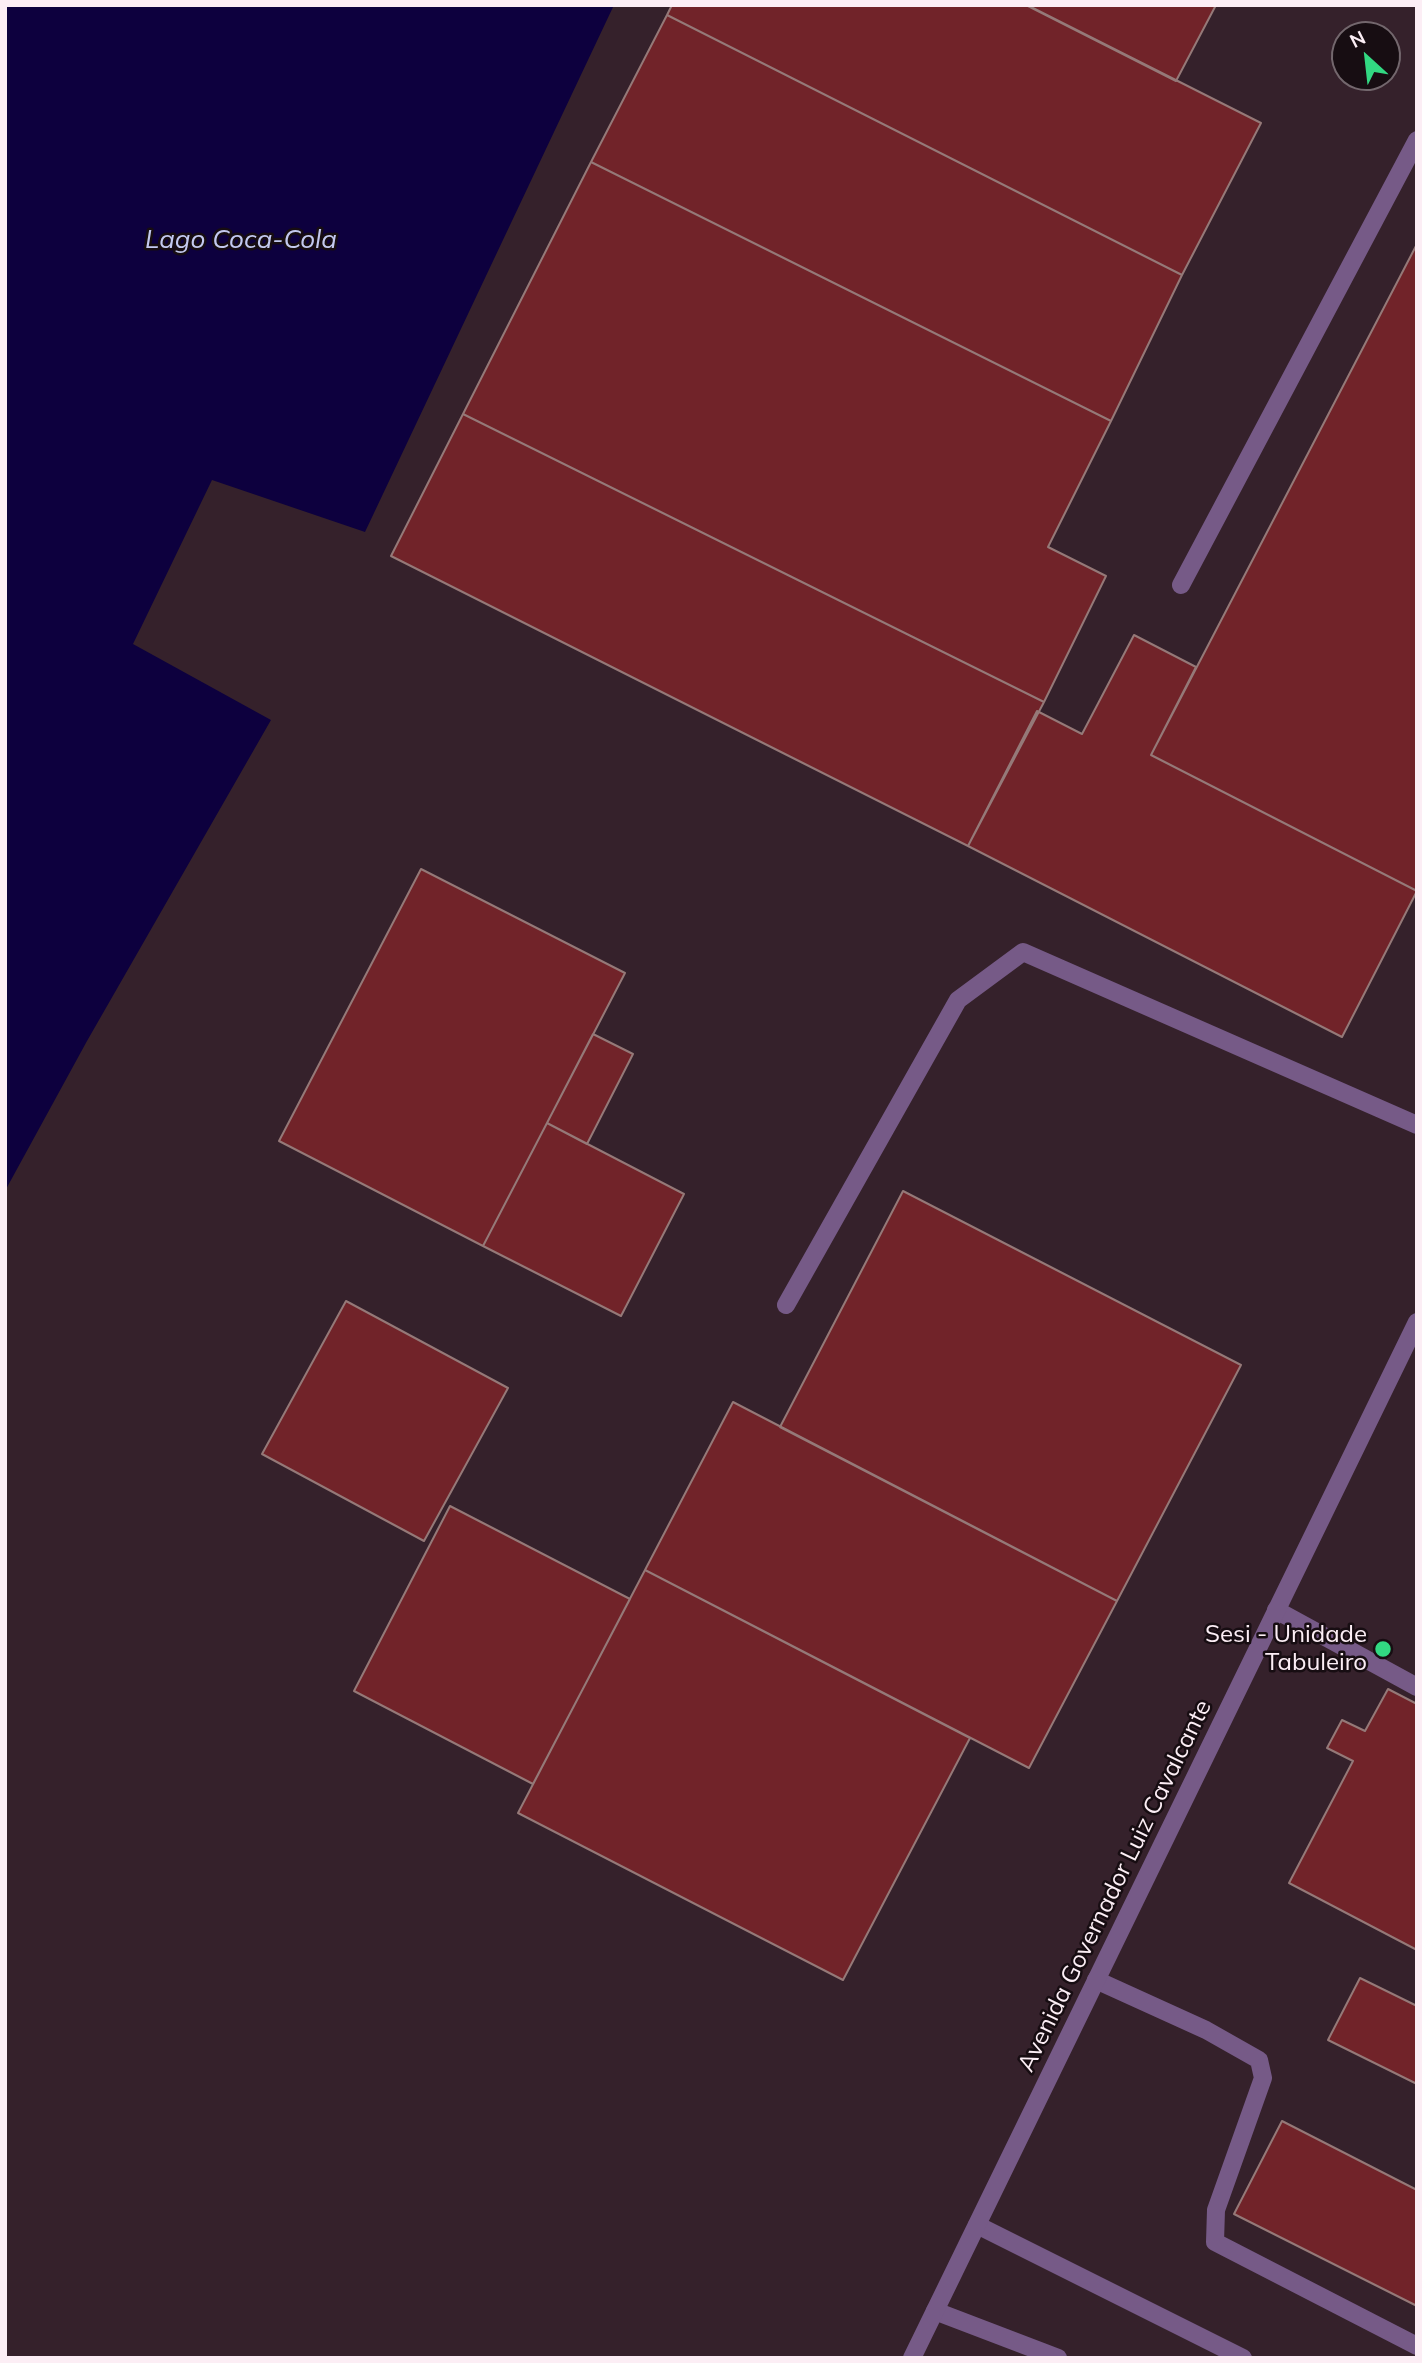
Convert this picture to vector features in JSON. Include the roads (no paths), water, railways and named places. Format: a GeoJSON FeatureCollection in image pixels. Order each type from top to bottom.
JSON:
{"type":"FeatureCollection","features":[{"type":"Feature","properties":{"kind":"street"},"geometry":{"type":"LineString","coordinates":[[1181,585],[1417,140]]}},
{"type":"Feature","properties":{"kind":"street"},"geometry":{"type":"LineString","coordinates":[[786,1305],[958,1000],[1023,952],[1417,1125]]}},
{"type":"Feature","properties":{"kind":"street","name":"Avenida Governador Luiz Cavalcante"},"geometry":{"type":"LineString","coordinates":[[912,2358],[1417,1322]]}},
{"type":"Feature","properties":{"kind":"street"},"geometry":{"type":"LineString","coordinates":[[1276,1610],[1417,1687]]}},
{"type":"Feature","properties":{"kind":"street"},"geometry":{"type":"LineString","coordinates":[[1096,1980],[1206,2030],[1259,2060],[1263,2078],[1216,2210],[1215,2242],[1417,2346]]}},
{"type":"Feature","properties":{"kind":"street"},"geometry":{"type":"LineString","coordinates":[[977,2225],[1243,2358]]}},
{"type":"Feature","properties":{"kind":"street"},"geometry":{"type":"LineString","coordinates":[[935,2311],[1058,2358]]}},
{"type":"Feature","properties":{"kind":"water","name":"Lago Coca-Cola"},"geometry":{"type":"Polygon","coordinates":[[[5,5],[614,5],[365,532],[212,480],[133,644],[271,720],[87,1041],[5,1191],[5,5]]]}},
{"type":"Feature","properties":{"kind":"place","name":"Sesi - Unidade Tabuleiro"},"geometry":{"type":"Point","coordinates":[1383,1649]}}]}
